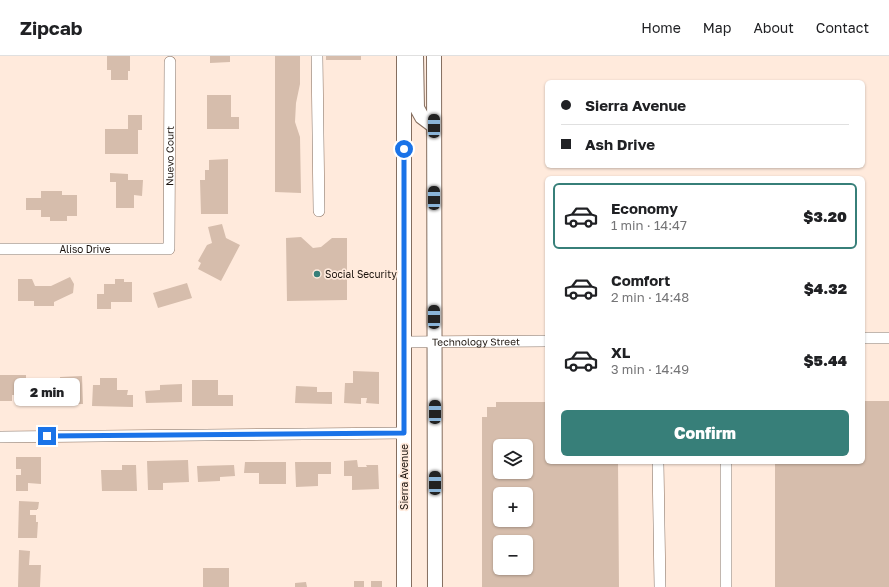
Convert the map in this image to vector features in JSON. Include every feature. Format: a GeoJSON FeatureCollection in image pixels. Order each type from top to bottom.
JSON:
{"type":"FeatureCollection","features":[{"type":"Feature","properties":{"kind":"main road","name":"Sierra Avenue"},"geometry":{"type":"LineString","coordinates":[[404,56],[404,587]]}},
{"type":"Feature","properties":{"kind":"main road"},"geometry":{"type":"LineString","coordinates":[[416,56],[417,108],[422,117],[434,126]]}},
{"type":"Feature","properties":{"kind":"main road"},"geometry":{"type":"LineString","coordinates":[[434,56],[435,587]]}},
{"type":"Feature","properties":{"kind":"street"},"geometry":{"type":"LineString","coordinates":[[317,56],[318,211]]}},
{"type":"Feature","properties":{"kind":"street","name":"Nuevo Court"},"geometry":{"type":"LineString","coordinates":[[169,249],[170,62]]}},
{"type":"Feature","properties":{"kind":"street","name":"Aliso Drive"},"geometry":{"type":"LineString","coordinates":[[0,249],[169,249]]}},
{"type":"Feature","properties":{"kind":"street"},"geometry":{"type":"LineString","coordinates":[[865,338],[889,338]]}},
{"type":"Feature","properties":{"kind":"street","name":"Technology Street"},"geometry":{"type":"LineString","coordinates":[[404,342],[545,341]]}},
{"type":"Feature","properties":{"kind":"street"},"geometry":{"type":"LineString","coordinates":[[0,437],[404,433]]}},
{"type":"Feature","properties":{"kind":"street"},"geometry":{"type":"LineString","coordinates":[[658,464],[660,587]]}},
{"type":"Feature","properties":{"kind":"street"},"geometry":{"type":"LineString","coordinates":[[726,464],[726,587]]}},
{"type":"Feature","properties":{"kind":"building"},"geometry":{"type":"Polygon","coordinates":[[[107,56],[130,56],[130,71],[128,71],[128,80],[111,80],[111,70],[107,70],[107,56]]]}},
{"type":"Feature","properties":{"kind":"building"},"geometry":{"type":"Polygon","coordinates":[[[210,56],[230,56],[230,62],[210,63],[210,56]]]}},
{"type":"Feature","properties":{"kind":"building"},"geometry":{"type":"Polygon","coordinates":[[[275,56],[300,56],[300,84],[296,103],[295,122],[300,137],[301,193],[275,192],[275,56]]]}},
{"type":"Feature","properties":{"kind":"building"},"geometry":{"type":"Polygon","coordinates":[[[326,56],[361,56],[361,60],[326,60],[326,56]]]}},
{"type":"Feature","properties":{"kind":"building"},"geometry":{"type":"Polygon","coordinates":[[[207,95],[231,95],[231,117],[239,117],[239,129],[207,129],[207,95]]]}},
{"type":"Feature","properties":{"kind":"building"},"geometry":{"type":"Polygon","coordinates":[[[128,115],[142,115],[142,130],[138,130],[138,154],[105,154],[105,129],[128,129],[128,115]]]}},
{"type":"Feature","properties":{"kind":"building"},"geometry":{"type":"Polygon","coordinates":[[[228,159],[228,214],[201,214],[200,180],[205,180],[205,170],[209,170],[209,160],[228,159]]]}},
{"type":"Feature","properties":{"kind":"building"},"geometry":{"type":"Polygon","coordinates":[[[110,173],[128,174],[128,180],[143,180],[142,196],[134,195],[134,208],[116,208],[116,182],[110,182],[110,173]]]}},
{"type":"Feature","properties":{"kind":"building"},"geometry":{"type":"Polygon","coordinates":[[[41,191],[62,191],[62,195],[77,195],[77,216],[67,216],[67,221],[50,221],[50,217],[41,217],[41,210],[26,210],[26,198],[41,198],[41,191]]]}},
{"type":"Feature","properties":{"kind":"building"},"geometry":{"type":"Polygon","coordinates":[[[222,224],[226,238],[240,245],[221,281],[198,269],[201,263],[198,261],[207,245],[212,243],[208,227],[222,224]]]}},
{"type":"Feature","properties":{"kind":"building","name":"Social Security"},"geometry":{"type":"Polygon","coordinates":[[[301,237],[313,248],[321,247],[332,238],[347,238],[347,300],[287,301],[286,238],[301,237]]]}},
{"type":"Feature","properties":{"kind":"building"},"geometry":{"type":"Polygon","coordinates":[[[70,277],[74,284],[73,293],[54,302],[54,306],[34,306],[34,301],[18,301],[18,279],[32,279],[35,286],[51,286],[70,277]]]}},
{"type":"Feature","properties":{"kind":"building"},"geometry":{"type":"Polygon","coordinates":[[[115,279],[124,279],[124,282],[132,282],[132,302],[111,302],[111,309],[97,309],[97,294],[104,294],[104,284],[115,284],[115,279]]]}},
{"type":"Feature","properties":{"kind":"building"},"geometry":{"type":"Polygon","coordinates":[[[187,283],[192,298],[158,308],[153,293],[187,283]]]}},
{"type":"Feature","properties":{"kind":"building"},"geometry":{"type":"Polygon","coordinates":[[[353,371],[379,372],[379,404],[366,403],[367,398],[361,398],[361,404],[344,403],[345,383],[353,383],[353,371]]]}},
{"type":"Feature","properties":{"kind":"building"},"geometry":{"type":"Polygon","coordinates":[[[0,375],[26,375],[26,389],[34,389],[34,401],[18,401],[18,395],[12,395],[12,401],[0,401],[0,375]]]}},
{"type":"Feature","properties":{"kind":"building"},"geometry":{"type":"Polygon","coordinates":[[[82,376],[83,404],[46,404],[46,391],[61,390],[60,377],[82,376]]]}},
{"type":"Feature","properties":{"kind":"building"},"geometry":{"type":"Polygon","coordinates":[[[100,378],[117,378],[117,390],[128,390],[127,395],[133,395],[133,407],[92,406],[93,385],[100,385],[100,378]]]}},
{"type":"Feature","properties":{"kind":"building"},"geometry":{"type":"Polygon","coordinates":[[[192,380],[218,380],[218,395],[233,395],[233,406],[192,406],[192,380]]]}},
{"type":"Feature","properties":{"kind":"building"},"geometry":{"type":"Polygon","coordinates":[[[182,384],[182,402],[146,403],[145,391],[160,390],[160,385],[182,384]]]}},
{"type":"Feature","properties":{"kind":"building"},"geometry":{"type":"Polygon","coordinates":[[[296,386],[317,387],[317,392],[332,392],[332,404],[295,403],[296,386]]]}},
{"type":"Feature","properties":{"kind":"building"},"geometry":{"type":"Polygon","coordinates":[[[865,401],[889,401],[889,587],[775,587],[775,464],[865,464],[865,401]]]}},
{"type":"Feature","properties":{"kind":"building"},"geometry":{"type":"Polygon","coordinates":[[[496,402],[545,402],[545,464],[618,464],[619,587],[482,587],[482,417],[487,417],[487,407],[496,407],[496,402]]]}},
{"type":"Feature","properties":{"kind":"building"},"geometry":{"type":"Polygon","coordinates":[[[16,457],[41,457],[41,484],[28,483],[28,491],[16,491],[16,475],[21,475],[21,469],[16,469],[16,457]]]}},
{"type":"Feature","properties":{"kind":"building"},"geometry":{"type":"Polygon","coordinates":[[[188,460],[189,482],[163,483],[163,490],[148,490],[147,461],[188,460]]]}},
{"type":"Feature","properties":{"kind":"building"},"geometry":{"type":"Polygon","coordinates":[[[357,460],[358,467],[378,465],[379,489],[352,490],[352,476],[344,476],[344,461],[357,460]]]}},
{"type":"Feature","properties":{"kind":"building"},"geometry":{"type":"Polygon","coordinates":[[[245,462],[286,462],[286,484],[259,484],[259,473],[244,473],[245,462]]]}},
{"type":"Feature","properties":{"kind":"building"},"geometry":{"type":"Polygon","coordinates":[[[295,462],[331,462],[331,474],[318,474],[318,486],[296,487],[295,462]]]}},
{"type":"Feature","properties":{"kind":"building"},"geometry":{"type":"Polygon","coordinates":[[[122,465],[136,465],[137,491],[102,491],[101,470],[122,470],[122,465]]]}},
{"type":"Feature","properties":{"kind":"building"},"geometry":{"type":"Polygon","coordinates":[[[234,465],[235,476],[220,477],[220,481],[198,482],[197,466],[234,465]]]}},
{"type":"Feature","properties":{"kind":"building"},"geometry":{"type":"Polygon","coordinates":[[[19,501],[39,502],[37,510],[30,510],[30,515],[36,515],[36,522],[38,522],[37,538],[18,538],[19,501]]]}},
{"type":"Feature","properties":{"kind":"building"},"geometry":{"type":"Polygon","coordinates":[[[19,550],[30,551],[29,565],[41,565],[40,587],[18,587],[19,550]]]}},
{"type":"Feature","properties":{"kind":"building"},"geometry":{"type":"Polygon","coordinates":[[[203,568],[229,568],[229,587],[203,587],[203,568]]]}},
{"type":"Feature","properties":{"kind":"building"},"geometry":{"type":"Polygon","coordinates":[[[354,581],[364,581],[364,587],[354,587],[354,581]]]}},
{"type":"Feature","properties":{"kind":"building"},"geometry":{"type":"Polygon","coordinates":[[[371,581],[382,581],[382,587],[371,587],[371,581]]]}},
{"type":"Feature","properties":{"kind":"building"},"geometry":{"type":"Polygon","coordinates":[[[306,582],[307,587],[295,587],[295,583],[306,582]]]}},
{"type":"Feature","properties":{"kind":"place","name":"Social Security"},"geometry":{"type":"Point","coordinates":[317,274]}},
{"type":"Feature","properties":{"kind":"route"},"geometry":{"type":"LineString","coordinates":[[47,436],[404,433],[404,149]]}}]}
